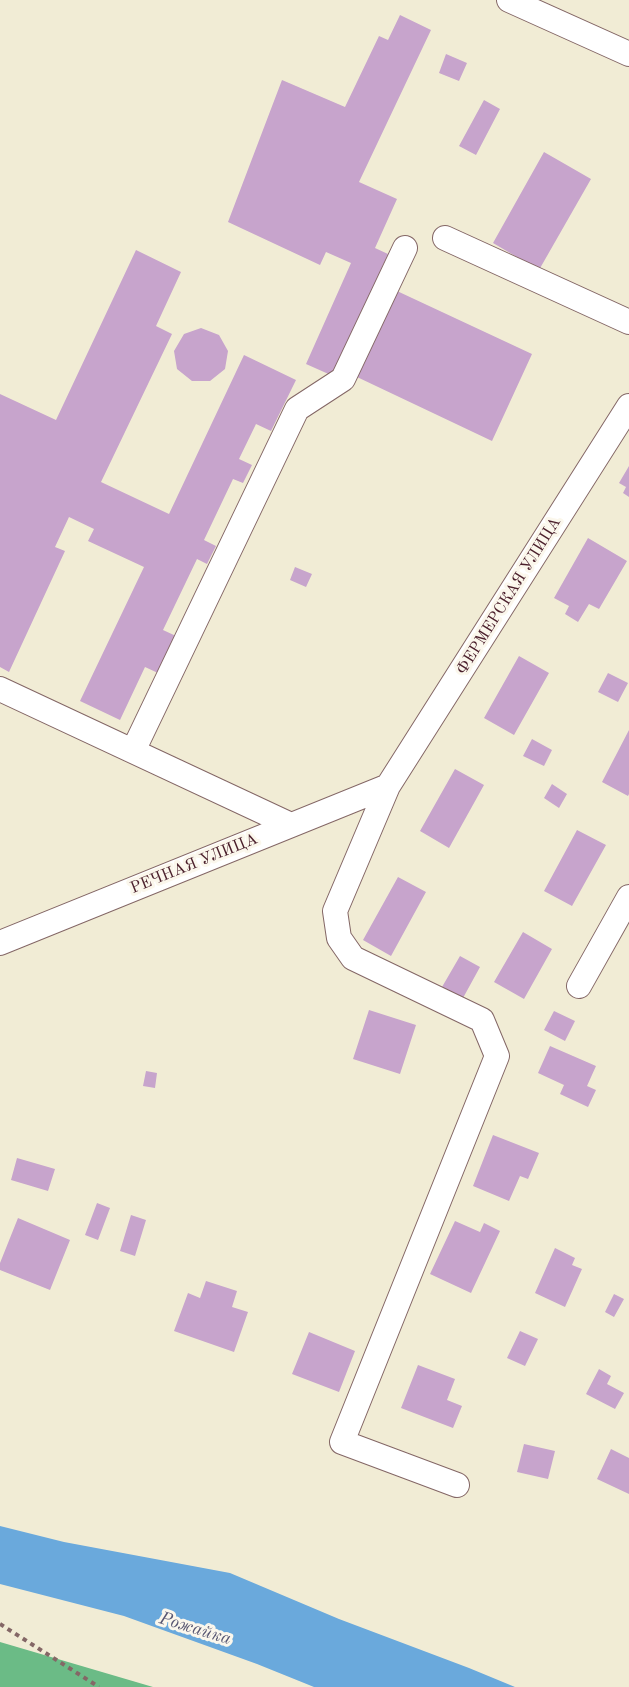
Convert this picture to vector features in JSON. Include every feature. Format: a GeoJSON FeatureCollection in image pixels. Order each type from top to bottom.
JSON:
{"type":"FeatureCollection","features":[{"type":"Feature","properties":{"kind":"street"},"geometry":{"type":"LineString","coordinates":[[509,0],[629,54]]}},
{"type":"Feature","properties":{"kind":"street"},"geometry":{"type":"LineString","coordinates":[[445,238],[629,322]]}},
{"type":"Feature","properties":{"kind":"street"},"geometry":{"type":"LineString","coordinates":[[133,751],[297,409],[343,379],[405,248]]}},
{"type":"Feature","properties":{"kind":"street","name":"ФЕРМЕРСКАЯ УЛИЦА"},"geometry":{"type":"LineString","coordinates":[[457,1485],[342,1442],[497,1056],[482,1020],[353,958],[339,938],[335,911],[388,786],[629,406]]}},
{"type":"Feature","properties":{"kind":"street"},"geometry":{"type":"LineString","coordinates":[[0,689],[291,825]]}},
{"type":"Feature","properties":{"kind":"street","name":"РЕЧНАЯ УЛИЦА"},"geometry":{"type":"LineString","coordinates":[[0,943],[388,786]]}},
{"type":"Feature","properties":{"kind":"street"},"geometry":{"type":"LineString","coordinates":[[579,986],[629,897]]}},
{"type":"Feature","properties":{"kind":"path"},"geometry":{"type":"LineString","coordinates":[[0,1624],[99,1687]]}},
{"type":"Feature","properties":{"kind":"green space"},"geometry":{"type":"Polygon","coordinates":[[[0,1642],[153,1687],[0,1687],[0,1642]]]}},
{"type":"Feature","properties":{"kind":"water","name":"Рожайка"},"geometry":{"type":"Polygon","coordinates":[[[0,1526],[64,1542],[230,1573],[339,1619],[515,1687],[314,1687],[124,1616],[0,1584],[0,1526]]]}},
{"type":"Feature","properties":{"kind":"building"},"geometry":{"type":"Polygon","coordinates":[[[400,15],[431,30],[359,182],[397,199],[375,248],[388,254],[333,376],[306,364],[351,263],[326,252],[320,265],[228,222],[282,80],[345,107],[379,36],[388,40],[400,15]]]}},
{"type":"Feature","properties":{"kind":"building"},"geometry":{"type":"Polygon","coordinates":[[[446,54],[467,63],[459,81],[439,73],[446,54]]]}},
{"type":"Feature","properties":{"kind":"building"},"geometry":{"type":"Polygon","coordinates":[[[484,100],[500,109],[476,155],[459,146],[484,100]]]}},
{"type":"Feature","properties":{"kind":"building"},"geometry":{"type":"Polygon","coordinates":[[[544,152],[591,179],[539,270],[493,243],[544,152]]]}},
{"type":"Feature","properties":{"kind":"building"},"geometry":{"type":"Polygon","coordinates":[[[136,250],[181,272],[156,326],[172,334],[101,482],[169,514],[244,355],[296,380],[271,431],[256,424],[239,459],[252,465],[243,483],[233,479],[204,540],[216,546],[207,564],[197,559],[163,630],[176,636],[158,673],[145,667],[120,720],[80,701],[144,567],[88,541],[94,529],[69,517],[55,547],[65,551],[9,672],[0,667],[0,394],[56,420],[136,250]]]}},
{"type":"Feature","properties":{"kind":"building"},"geometry":{"type":"Polygon","coordinates":[[[397,291],[532,354],[492,441],[357,377],[397,291]]]}},
{"type":"Feature","properties":{"kind":"building"},"geometry":{"type":"Polygon","coordinates":[[[201,328],[219,335],[228,351],[225,369],[210,381],[192,381],[177,369],[174,351],[184,334],[201,328]]]}},
{"type":"Feature","properties":{"kind":"building"},"geometry":{"type":"Polygon","coordinates":[[[629,466],[629,497],[623,493],[626,487],[619,483],[629,466]]]}},
{"type":"Feature","properties":{"kind":"building"},"geometry":{"type":"Polygon","coordinates":[[[588,538],[627,561],[599,609],[589,604],[578,622],[565,614],[569,606],[554,598],[588,538]]]}},
{"type":"Feature","properties":{"kind":"building"},"geometry":{"type":"Polygon","coordinates":[[[295,567],[312,574],[306,587],[290,580],[295,567]]]}},
{"type":"Feature","properties":{"kind":"building"},"geometry":{"type":"Polygon","coordinates":[[[519,656],[549,673],[514,735],[484,718],[519,656]]]}},
{"type":"Feature","properties":{"kind":"building"},"geometry":{"type":"Polygon","coordinates":[[[608,673],[628,683],[618,702],[598,692],[608,673]]]}},
{"type":"Feature","properties":{"kind":"building"},"geometry":{"type":"Polygon","coordinates":[[[629,730],[629,794],[628,796],[602,782],[629,730]]]}},
{"type":"Feature","properties":{"kind":"building"},"geometry":{"type":"Polygon","coordinates":[[[532,739],[552,750],[544,766],[523,756],[532,739]]]}},
{"type":"Feature","properties":{"kind":"building"},"geometry":{"type":"Polygon","coordinates":[[[455,769],[484,785],[449,848],[420,831],[455,769]]]}},
{"type":"Feature","properties":{"kind":"building"},"geometry":{"type":"Polygon","coordinates":[[[552,784],[567,794],[559,808],[544,798],[552,784]]]}},
{"type":"Feature","properties":{"kind":"building"},"geometry":{"type":"Polygon","coordinates":[[[577,830],[606,845],[572,906],[544,891],[577,830]]]}},
{"type":"Feature","properties":{"kind":"building"},"geometry":{"type":"Polygon","coordinates":[[[398,877],[426,892],[391,956],[363,940],[398,877]]]}},
{"type":"Feature","properties":{"kind":"building"},"geometry":{"type":"Polygon","coordinates":[[[523,932],[552,949],[524,999],[494,982],[523,932]]]}},
{"type":"Feature","properties":{"kind":"building"},"geometry":{"type":"Polygon","coordinates":[[[460,956],[480,967],[463,998],[442,987],[460,956]]]}},
{"type":"Feature","properties":{"kind":"building"},"geometry":{"type":"Polygon","coordinates":[[[369,1010],[416,1025],[400,1074],[353,1059],[369,1010]]]}},
{"type":"Feature","properties":{"kind":"building"},"geometry":{"type":"Polygon","coordinates":[[[554,1011],[575,1021],[565,1041],[544,1030],[554,1011]]]}},
{"type":"Feature","properties":{"kind":"building"},"geometry":{"type":"Polygon","coordinates":[[[550,1046],[596,1066],[587,1086],[596,1090],[588,1107],[560,1094],[564,1085],[538,1073],[550,1046]]]}},
{"type":"Feature","properties":{"kind":"building"},"geometry":{"type":"Polygon","coordinates":[[[146,1071],[157,1073],[155,1088],[143,1086],[146,1071]]]}},
{"type":"Feature","properties":{"kind":"building"},"geometry":{"type":"Polygon","coordinates":[[[493,1135],[539,1153],[528,1179],[520,1176],[509,1201],[473,1186],[493,1135]]]}},
{"type":"Feature","properties":{"kind":"building"},"geometry":{"type":"Polygon","coordinates":[[[17,1158],[55,1169],[48,1191],[11,1180],[17,1158]]]}},
{"type":"Feature","properties":{"kind":"building"},"geometry":{"type":"Polygon","coordinates":[[[97,1203],[110,1208],[98,1240],[85,1235],[97,1203]]]}},
{"type":"Feature","properties":{"kind":"building"},"geometry":{"type":"Polygon","coordinates":[[[131,1215],[146,1220],[135,1256],[120,1251],[131,1215]]]}},
{"type":"Feature","properties":{"kind":"building"},"geometry":{"type":"Polygon","coordinates":[[[18,1218],[70,1240],[50,1290],[0,1270],[0,1263],[18,1218]]]}},
{"type":"Feature","properties":{"kind":"building"},"geometry":{"type":"Polygon","coordinates":[[[455,1221],[480,1232],[484,1223],[500,1231],[471,1293],[430,1274],[455,1221]]]}},
{"type":"Feature","properties":{"kind":"building"},"geometry":{"type":"Polygon","coordinates":[[[555,1248],[575,1258],[572,1265],[582,1269],[565,1307],[535,1293],[555,1248]]]}},
{"type":"Feature","properties":{"kind":"building"},"geometry":{"type":"Polygon","coordinates":[[[206,1281],[237,1291],[232,1307],[248,1312],[234,1352],[174,1331],[188,1293],[200,1298],[206,1281]]]}},
{"type":"Feature","properties":{"kind":"building"},"geometry":{"type":"Polygon","coordinates":[[[614,1294],[624,1299],[614,1317],[605,1312],[614,1294]]]}},
{"type":"Feature","properties":{"kind":"building"},"geometry":{"type":"Polygon","coordinates":[[[520,1331],[538,1339],[525,1366],[507,1358],[520,1331]]]}},
{"type":"Feature","properties":{"kind":"building"},"geometry":{"type":"Polygon","coordinates":[[[309,1332],[355,1351],[339,1392],[292,1374],[309,1332]]]}},
{"type":"Feature","properties":{"kind":"building"},"geometry":{"type":"Polygon","coordinates":[[[418,1365],[455,1379],[447,1400],[462,1406],[453,1428],[401,1408],[418,1365]]]}},
{"type":"Feature","properties":{"kind":"building"},"geometry":{"type":"Polygon","coordinates":[[[599,1369],[611,1376],[607,1384],[624,1393],[615,1409],[586,1394],[599,1369]]]}},
{"type":"Feature","properties":{"kind":"building"},"geometry":{"type":"Polygon","coordinates":[[[524,1444],[555,1451],[548,1479],[517,1472],[524,1444]]]}},
{"type":"Feature","properties":{"kind":"building"},"geometry":{"type":"Polygon","coordinates":[[[611,1449],[629,1458],[629,1494],[597,1479],[611,1449]]]}}]}
